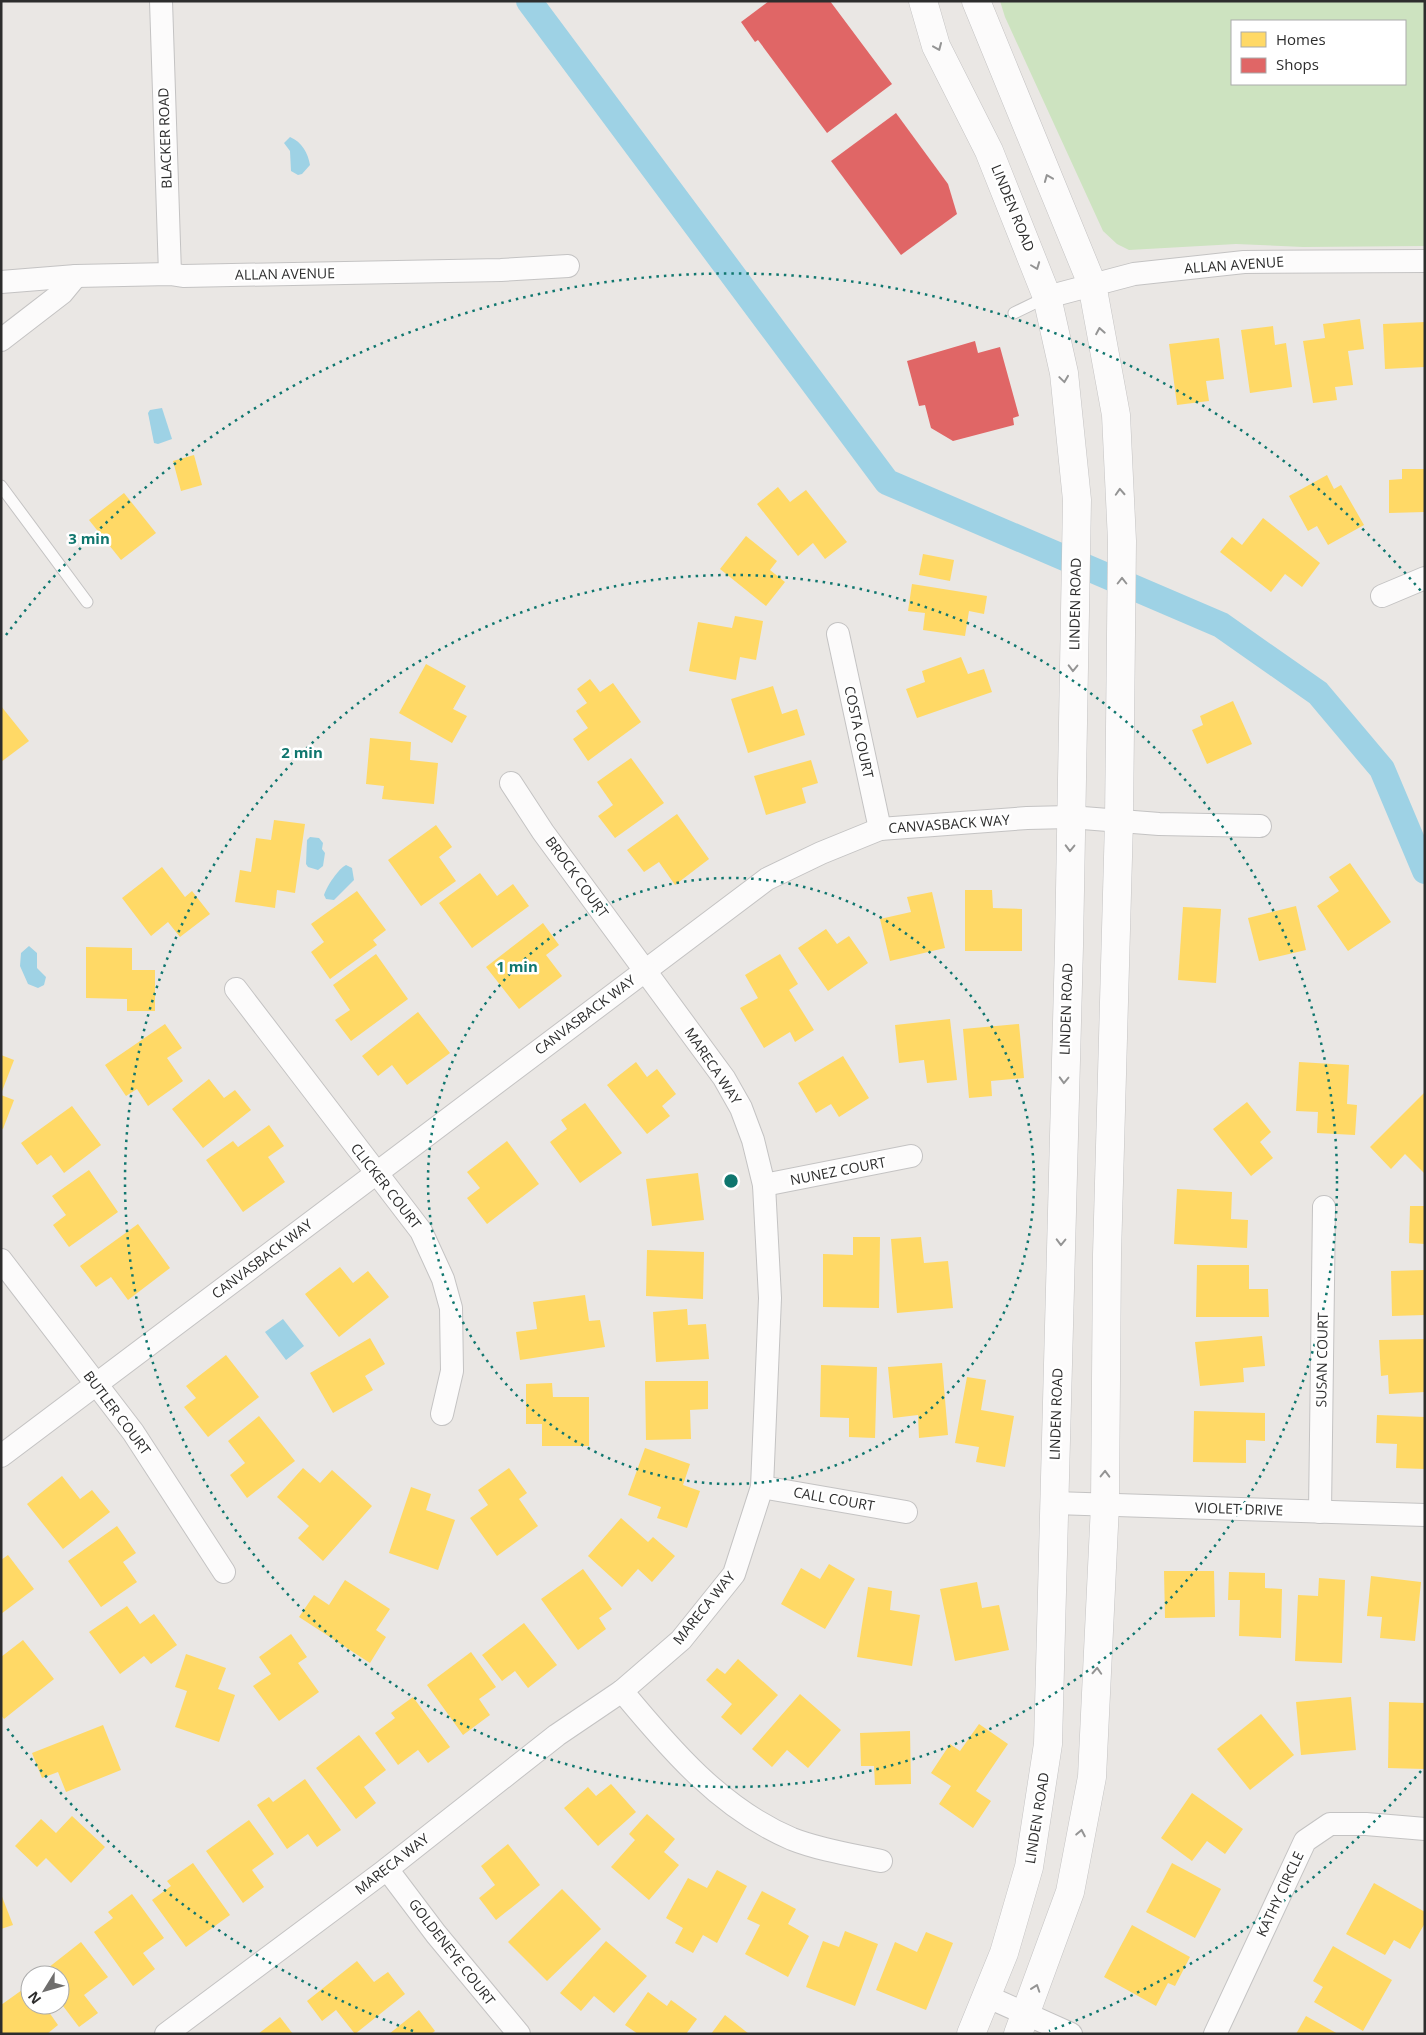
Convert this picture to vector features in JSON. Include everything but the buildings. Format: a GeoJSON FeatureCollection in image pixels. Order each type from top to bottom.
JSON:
{"type":"FeatureCollection","features":[{"type":"Feature","properties":{"kind":"street","name":"BLACKER ROAD"},"geometry":{"type":"LineString","coordinates":[[161,1],[170,274]]}},
{"type":"Feature","properties":{"kind":"street","name":"LINDEN ROAD"},"geometry":{"type":"LineString","coordinates":[[922,1],[936,46],[989,151],[1047,296],[1064,373],[1071,435],[1076,525],[1048,1744],[1029,1867],[1004,1953],[971,2034]]}},
{"type":"Feature","properties":{"kind":"street"},"geometry":{"type":"LineString","coordinates":[[976,1],[1092,284],[1116,415],[1122,541],[1119,821],[1107,1256],[1105,1505],[1092,1777],[1070,1892],[1022,2024]]}},
{"type":"Feature","properties":{"kind":"street","name":"ALLAN AVENUE"},"geometry":{"type":"LineString","coordinates":[[1047,296],[1134,274],[1244,262],[1425,261]]}},
{"type":"Feature","properties":{"kind":"street","name":"ALLAN AVENUE"},"geometry":{"type":"LineString","coordinates":[[1,282],[76,276],[170,274],[183,276],[501,270],[568,266]]}},
{"type":"Feature","properties":{"kind":"street"},"geometry":{"type":"LineString","coordinates":[[1,340],[62,293],[76,276]]}},
{"type":"Feature","properties":{"kind":"street"},"geometry":{"type":"LineString","coordinates":[[1382,596],[1425,578]]}},
{"type":"Feature","properties":{"kind":"street","name":"COSTA COURT"},"geometry":{"type":"LineString","coordinates":[[838,634],[880,829]]}},
{"type":"Feature","properties":{"kind":"street","name":"BROCK COURT"},"geometry":{"type":"LineString","coordinates":[[511,783],[543,832],[645,970]]}},
{"type":"Feature","properties":{"kind":"street","name":"CANVASBACK WAY"},"geometry":{"type":"LineString","coordinates":[[1,1456],[767,879],[821,853],[880,829],[1027,818],[1070,817],[1119,821],[1260,826]]}},
{"type":"Feature","properties":{"kind":"street","name":"MARECA WAY"},"geometry":{"type":"LineString","coordinates":[[166,2034],[387,1869],[557,1735],[622,1691],[681,1640],[734,1574],[762,1487],[770,1298],[764,1185],[753,1140],[741,1108],[724,1078],[645,970]]}},
{"type":"Feature","properties":{"kind":"street","name":"CLICKER COURT"},"geometry":{"type":"LineString","coordinates":[[236,989],[421,1231],[443,1279],[451,1308],[452,1371],[442,1414]]}},
{"type":"Feature","properties":{"kind":"street","name":"NUNEZ COURT"},"geometry":{"type":"LineString","coordinates":[[764,1185],[911,1156]]}},
{"type":"Feature","properties":{"kind":"street","name":"SUSAN COURT"},"geometry":{"type":"LineString","coordinates":[[1320,1512],[1324,1207]]}},
{"type":"Feature","properties":{"kind":"street","name":"BUTLER COURT"},"geometry":{"type":"LineString","coordinates":[[1,1260],[133,1432],[224,1572]]}},
{"type":"Feature","properties":{"kind":"street","name":"CALL COURT"},"geometry":{"type":"LineString","coordinates":[[762,1487],[906,1512]]}},
{"type":"Feature","properties":{"kind":"street","name":"VIOLET DRIVE"},"geometry":{"type":"LineString","coordinates":[[1054,1503],[1425,1515]]}},
{"type":"Feature","properties":{"kind":"street"},"geometry":{"type":"LineString","coordinates":[[622,1691],[676,1754],[740,1811],[792,1839],[881,1862]]}},
{"type":"Feature","properties":{"kind":"street","name":"KATHY CIRCLE"},"geometry":{"type":"LineString","coordinates":[[1216,2034],[1305,1841],[1330,1824],[1366,1824],[1425,1830]]}},
{"type":"Feature","properties":{"kind":"street","name":"GOLDENEYE COURT"},"geometry":{"type":"LineString","coordinates":[[387,1869],[442,1942],[519,2034]]}},
{"type":"Feature","properties":{"kind":"street"},"geometry":{"type":"LineString","coordinates":[[986,1996],[1022,2024],[1071,2034]]}},
{"type":"Feature","properties":{"kind":"lane"},"geometry":{"type":"LineString","coordinates":[[1014,313],[1047,296]]}},
{"type":"Feature","properties":{"kind":"lane"},"geometry":{"type":"LineString","coordinates":[[1,486],[87,602]]}},
{"type":"Feature","properties":{"kind":"green space"},"geometry":{"type":"Polygon","coordinates":[[[1000,1],[1425,1],[1425,246],[1303,247],[1236,244],[1129,250],[1117,244],[1103,231],[1005,17],[1000,1]]]}},
{"type":"Feature","properties":{"kind":"water"},"geometry":{"type":"Polygon","coordinates":[[[290,137],[304,148],[308,156],[310,165],[302,174],[298,175],[291,171],[290,151],[284,143],[290,137]]]}},
{"type":"Feature","properties":{"kind":"water"},"geometry":{"type":"Polygon","coordinates":[[[162,408],[172,439],[158,444],[154,443],[148,413],[150,410],[162,408]]]}},
{"type":"Feature","properties":{"kind":"water"},"geometry":{"type":"Polygon","coordinates":[[[310,837],[319,838],[323,843],[322,849],[325,853],[323,866],[318,870],[308,867],[306,864],[307,840],[310,837]]]}},
{"type":"Feature","properties":{"kind":"water"},"geometry":{"type":"Polygon","coordinates":[[[346,865],[352,868],[354,880],[334,900],[326,899],[324,895],[330,883],[346,865]]]}},
{"type":"Feature","properties":{"kind":"water"},"geometry":{"type":"Polygon","coordinates":[[[29,946],[37,953],[37,968],[46,977],[44,985],[38,988],[28,984],[20,966],[21,953],[29,946]]]}},
{"type":"Feature","properties":{"kind":"water"},"geometry":{"type":"Polygon","coordinates":[[[283,1319],[304,1346],[286,1360],[265,1332],[283,1319]]]}},
{"type":"Feature","properties":{"kind":"waterway"},"geometry":{"type":"LineString","coordinates":[[529,1],[887,482],[1221,625],[1318,693],[1382,769],[1425,871]]}}]}
